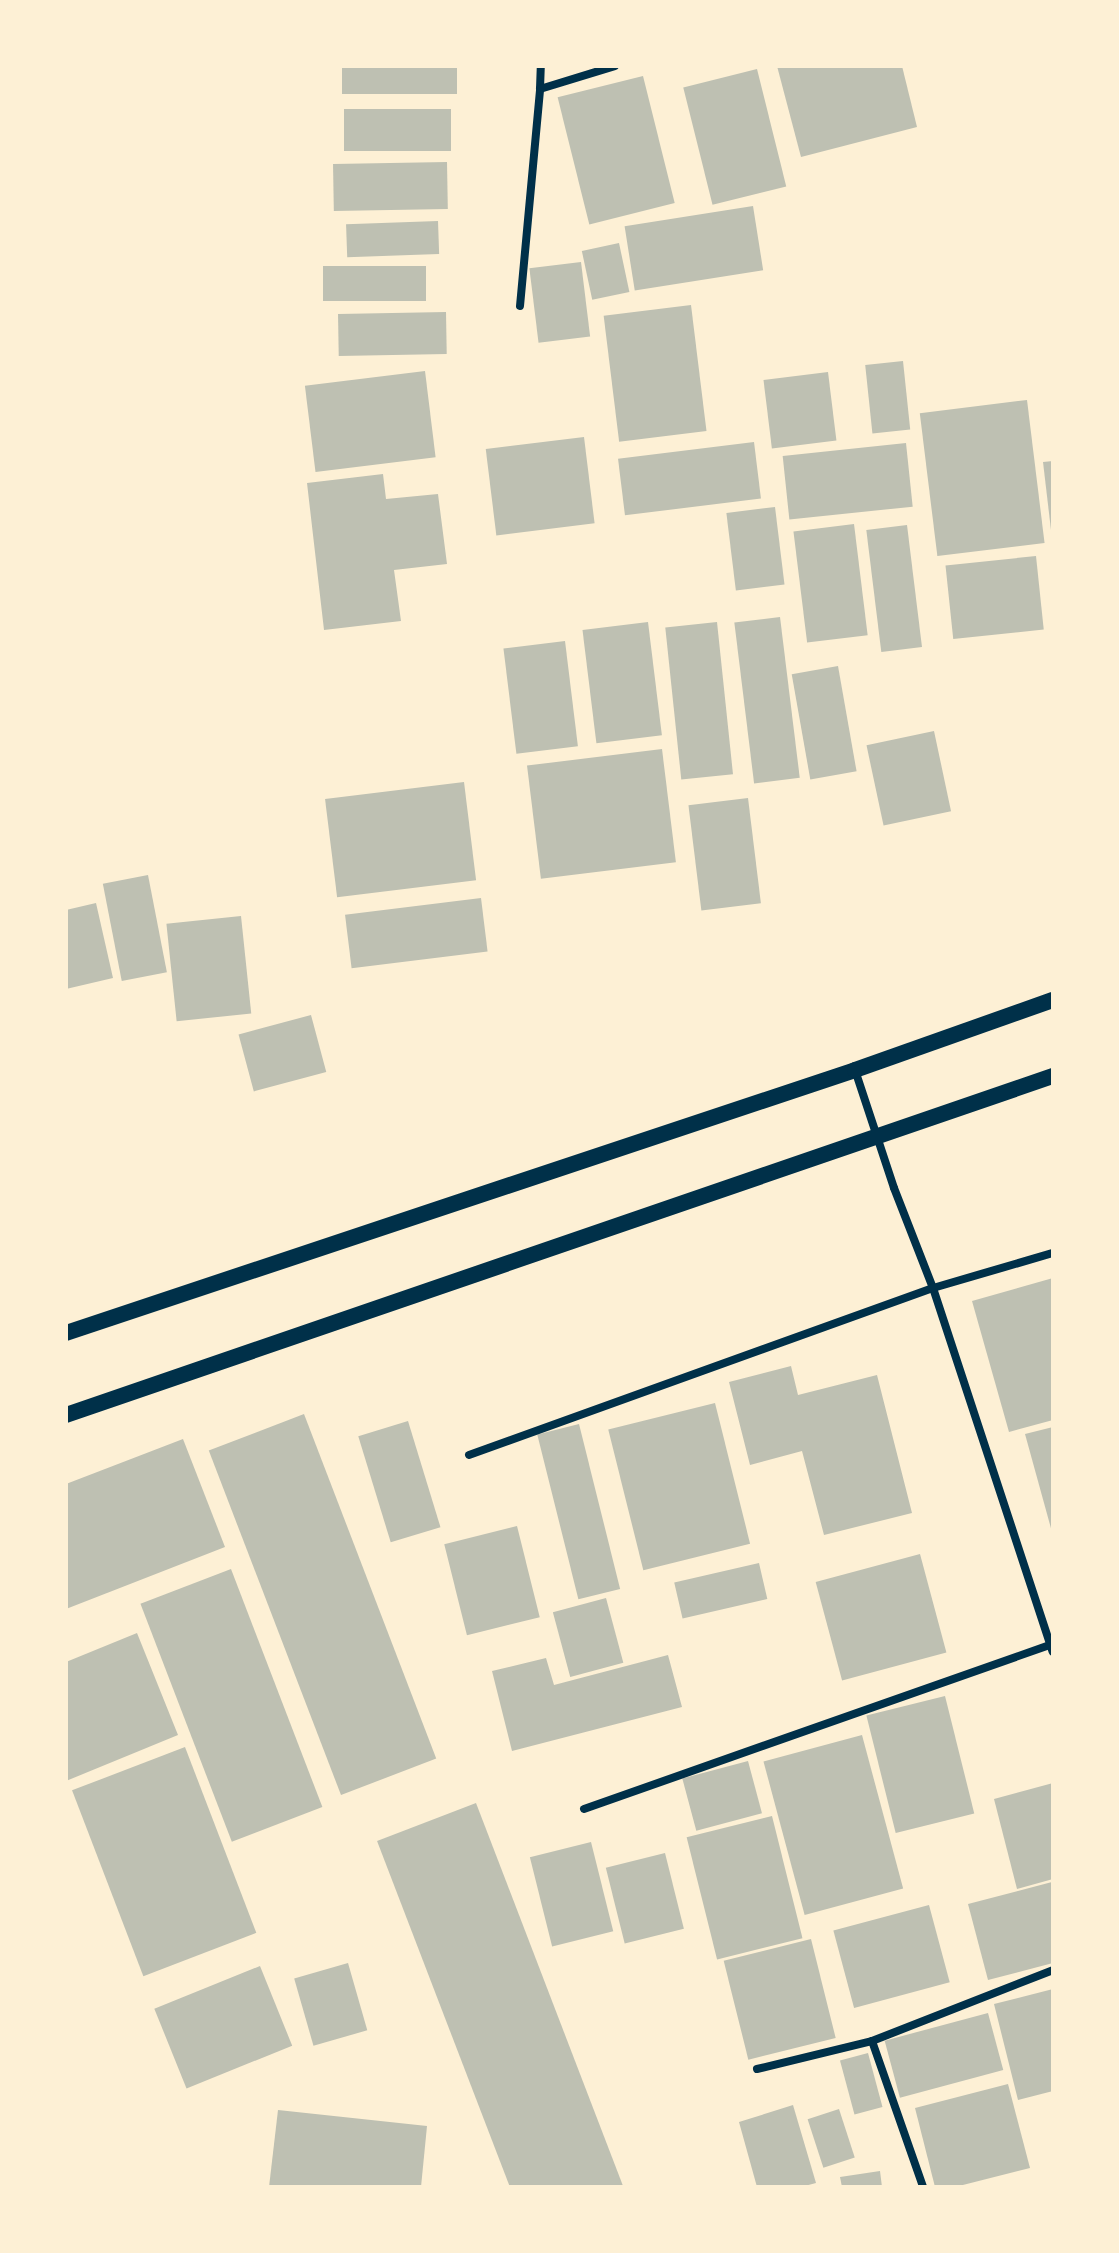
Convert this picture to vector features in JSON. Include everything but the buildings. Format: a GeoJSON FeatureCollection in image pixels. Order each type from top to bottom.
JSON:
{"type":"FeatureCollection","features":[{"type":"Feature","properties":{"kind":"main road"},"geometry":{"type":"LineString","coordinates":[[66,1333],[855,1070],[1053,1000]]}},
{"type":"Feature","properties":{"kind":"main road"},"geometry":{"type":"LineString","coordinates":[[66,1415],[877,1139],[1053,1076]]}},
{"type":"Feature","properties":{"kind":"street"},"geometry":{"type":"LineString","coordinates":[[520,306],[541,66]]}},
{"type":"Feature","properties":{"kind":"street"},"geometry":{"type":"LineString","coordinates":[[540,89],[615,66]]}},
{"type":"Feature","properties":{"kind":"street"},"geometry":{"type":"LineString","coordinates":[[584,1809],[1052,1647],[933,1288],[894,1188],[855,1070]]}},
{"type":"Feature","properties":{"kind":"street"},"geometry":{"type":"LineString","coordinates":[[469,1455],[933,1288],[1053,1253]]}},
{"type":"Feature","properties":{"kind":"street"},"geometry":{"type":"LineString","coordinates":[[757,2069],[872,2041],[1053,1970]]}},
{"type":"Feature","properties":{"kind":"street"},"geometry":{"type":"LineString","coordinates":[[872,2041],[923,2187]]}}]}
